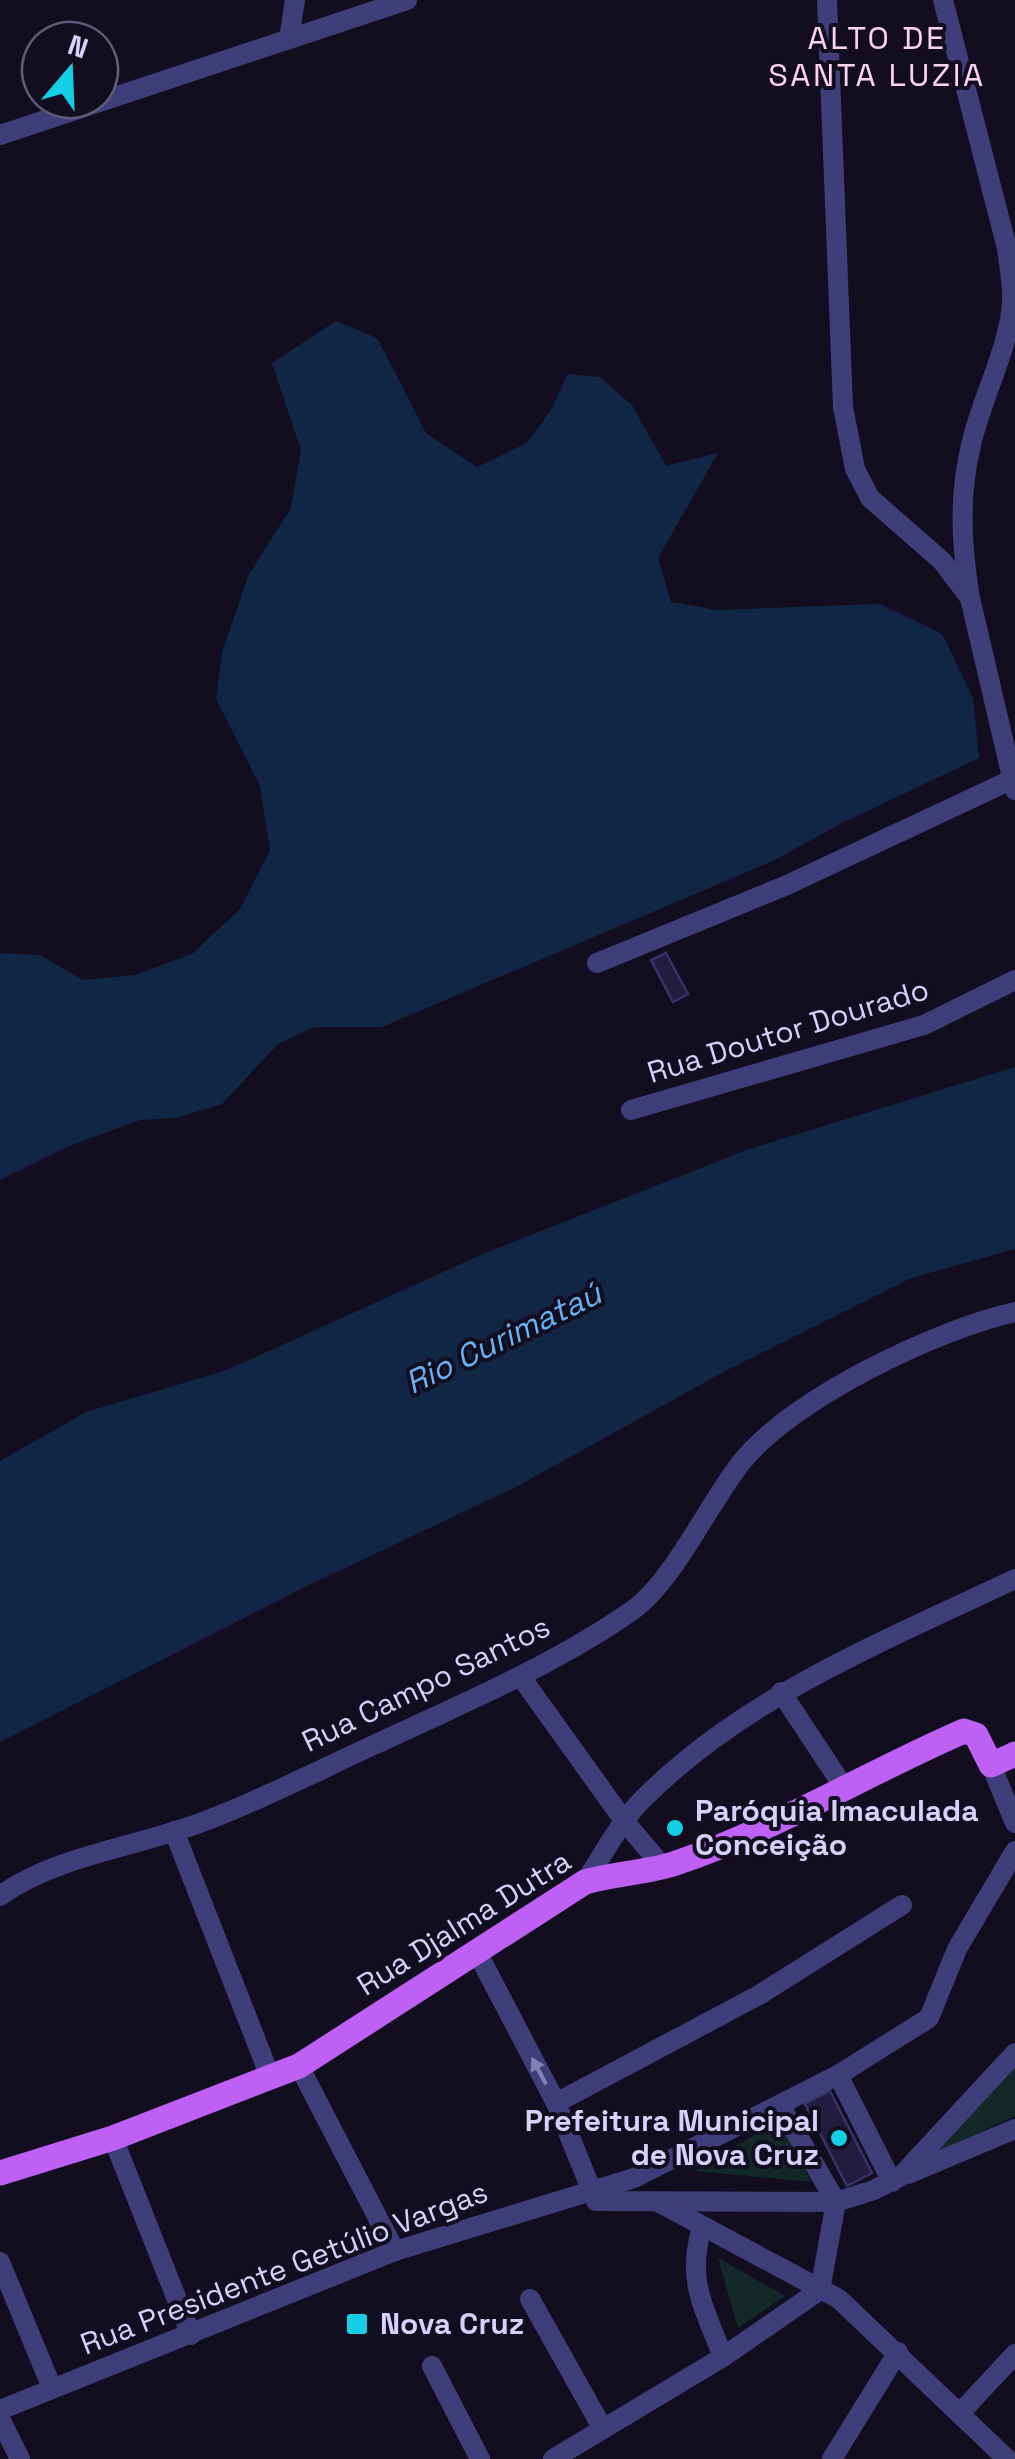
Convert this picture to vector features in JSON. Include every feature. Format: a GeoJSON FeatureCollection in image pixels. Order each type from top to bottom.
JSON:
{"type":"FeatureCollection","features":[{"type":"Feature","properties":{"kind":"main road","name":"Rua Djalma Dutra"},"geometry":{"type":"LineString","coordinates":[[0,2172],[113,2138],[300,2066],[586,1882],[616,1873],[663,1867],[756,1832],[843,1786],[964,1731],[976,1735],[990,1765]]}},
{"type":"Feature","properties":{"kind":"main road"},"geometry":{"type":"LineString","coordinates":[[990,1765],[1015,1754]]}},
{"type":"Feature","properties":{"kind":"street"},"geometry":{"type":"LineString","coordinates":[[289,39],[296,0]]}},
{"type":"Feature","properties":{"kind":"street"},"geometry":{"type":"LineString","coordinates":[[0,134],[407,0]]}},
{"type":"Feature","properties":{"kind":"street"},"geometry":{"type":"LineString","coordinates":[[827,0],[843,407],[850,454],[870,498],[942,561],[970,598]]}},
{"type":"Feature","properties":{"kind":"street"},"geometry":{"type":"LineString","coordinates":[[597,963],[1014,785],[970,598],[960,538],[970,446],[1009,321],[1011,246],[943,0]]}},
{"type":"Feature","properties":{"kind":"street","name":"Rua Doutor Dourado"},"geometry":{"type":"LineString","coordinates":[[632,1110],[924,1024],[1015,980]]}},
{"type":"Feature","properties":{"kind":"street","name":"Rua Campo Santos"},"geometry":{"type":"LineString","coordinates":[[0,1896],[39,1875],[118,1846],[214,1818],[521,1677],[635,1608],[686,1546],[741,1462],[785,1422],[864,1374],[944,1335],[974,1322],[1015,1312]]}},
{"type":"Feature","properties":{"kind":"street"},"geometry":{"type":"LineString","coordinates":[[586,1882],[641,1800],[782,1692],[1015,1579]]}},
{"type":"Feature","properties":{"kind":"street"},"geometry":{"type":"LineString","coordinates":[[521,1677],[624,1822],[663,1867]]}},
{"type":"Feature","properties":{"kind":"street"},"geometry":{"type":"LineString","coordinates":[[782,1692],[843,1786]]}},
{"type":"Feature","properties":{"kind":"street"},"geometry":{"type":"LineString","coordinates":[[990,1765],[1015,1823]]}},
{"type":"Feature","properties":{"kind":"street"},"geometry":{"type":"LineString","coordinates":[[174,1831],[271,2079]]}},
{"type":"Feature","properties":{"kind":"street","name":"Rua Presidente Getúlio Vargas"},"geometry":{"type":"LineString","coordinates":[[0,2410],[395,2251],[593,2195],[838,2075],[929,2018],[957,1948],[1015,1852]]}},
{"type":"Feature","properties":{"kind":"street"},"geometry":{"type":"LineString","coordinates":[[556,2103],[759,1996],[902,1905]]}},
{"type":"Feature","properties":{"kind":"street"},"geometry":{"type":"LineString","coordinates":[[477,1952],[556,2103],[593,2195],[656,2201],[836,2202],[1015,2129]]}},
{"type":"Feature","properties":{"kind":"street"},"geometry":{"type":"LineString","coordinates":[[897,2179],[1015,2053]]}},
{"type":"Feature","properties":{"kind":"street"},"geometry":{"type":"LineString","coordinates":[[300,2066],[395,2251]]}},
{"type":"Feature","properties":{"kind":"street"},"geometry":{"type":"LineString","coordinates":[[838,2075],[897,2179]]}},
{"type":"Feature","properties":{"kind":"street"},"geometry":{"type":"LineString","coordinates":[[553,2459],[723,2357],[820,2290],[836,2202],[780,2105]]}},
{"type":"Feature","properties":{"kind":"street"},"geometry":{"type":"LineString","coordinates":[[113,2138],[191,2334]]}},
{"type":"Feature","properties":{"kind":"street"},"geometry":{"type":"LineString","coordinates":[[656,2201],[843,2302],[1007,2459]]}},
{"type":"Feature","properties":{"kind":"street"},"geometry":{"type":"LineString","coordinates":[[702,2228],[695,2254],[696,2284],[723,2357]]}},
{"type":"Feature","properties":{"kind":"street"},"geometry":{"type":"LineString","coordinates":[[0,2262],[52,2388]]}},
{"type":"Feature","properties":{"kind":"street"},"geometry":{"type":"LineString","coordinates":[[530,2299],[603,2429]]}},
{"type":"Feature","properties":{"kind":"street"},"geometry":{"type":"LineString","coordinates":[[832,2459],[898,2352]]}},
{"type":"Feature","properties":{"kind":"street"},"geometry":{"type":"LineString","coordinates":[[961,2412],[1015,2354]]}},
{"type":"Feature","properties":{"kind":"street"},"geometry":{"type":"LineString","coordinates":[[432,2366],[480,2459]]}},
{"type":"Feature","properties":{"kind":"street"},"geometry":{"type":"LineString","coordinates":[[0,2420],[20,2459]]}},
{"type":"Feature","properties":{"kind":"green space"},"geometry":{"type":"Polygon","coordinates":[[[1015,2067],[1015,2116],[922,2159],[1015,2067]]]}},
{"type":"Feature","properties":{"kind":"green space"},"geometry":{"type":"Polygon","coordinates":[[[779,2120],[811,2182],[695,2171],[779,2120]]]}},
{"type":"Feature","properties":{"kind":"green space"},"geometry":{"type":"Polygon","coordinates":[[[718,2258],[785,2296],[738,2328],[718,2258]]]}},
{"type":"Feature","properties":{"kind":"water"},"geometry":{"type":"Polygon","coordinates":[[[336,321],[377,338],[426,433],[477,467],[527,443],[551,410],[568,374],[600,377],[632,405],[666,466],[718,453],[658,558],[671,602],[717,610],[880,604],[942,634],[973,698],[979,758],[840,824],[775,860],[382,1027],[314,1027],[278,1044],[222,1104],[176,1118],[140,1120],[69,1146],[0,1180],[0,953],[40,955],[83,980],[135,975],[192,954],[240,909],[270,851],[260,785],[216,699],[222,652],[249,574],[291,508],[301,450],[272,363],[336,321]]]}},
{"type":"Feature","properties":{"kind":"water","name":"Rio Curimataú"},"geometry":{"type":"Polygon","coordinates":[[[1015,1067],[1015,1249],[911,1278],[729,1369],[516,1487],[307,1586],[0,1742],[0,1461],[86,1412],[227,1370],[485,1253],[749,1149],[1015,1067]]]}},
{"type":"Feature","properties":{"kind":"building"},"geometry":{"type":"Polygon","coordinates":[[[666,953],[688,994],[673,1002],[651,960],[666,953]]]}},
{"type":"Feature","properties":{"kind":"building","name":"Prefeitura Municipal de Nova Cruz"},"geometry":{"type":"Polygon","coordinates":[[[830,2091],[872,2173],[847,2186],[805,2104],[830,2091]]]}},
{"type":"Feature","properties":{"kind":"place","name":"Paróquia Imaculada Conceição"},"geometry":{"type":"Point","coordinates":[675,1828]}},
{"type":"Feature","properties":{"kind":"place","name":"Prefeitura Municipal de Nova Cruz"},"geometry":{"type":"Point","coordinates":[839,2138]}},
{"type":"Feature","properties":{"kind":"place","name":"Nova Cruz"},"geometry":{"type":"Point","coordinates":[357,2324]}},
{"type":"Feature","properties":{"kind":"district","name":"ALTO DE SANTA LUZIA"},"geometry":{"type":"Point","coordinates":[877,56]}}]}
